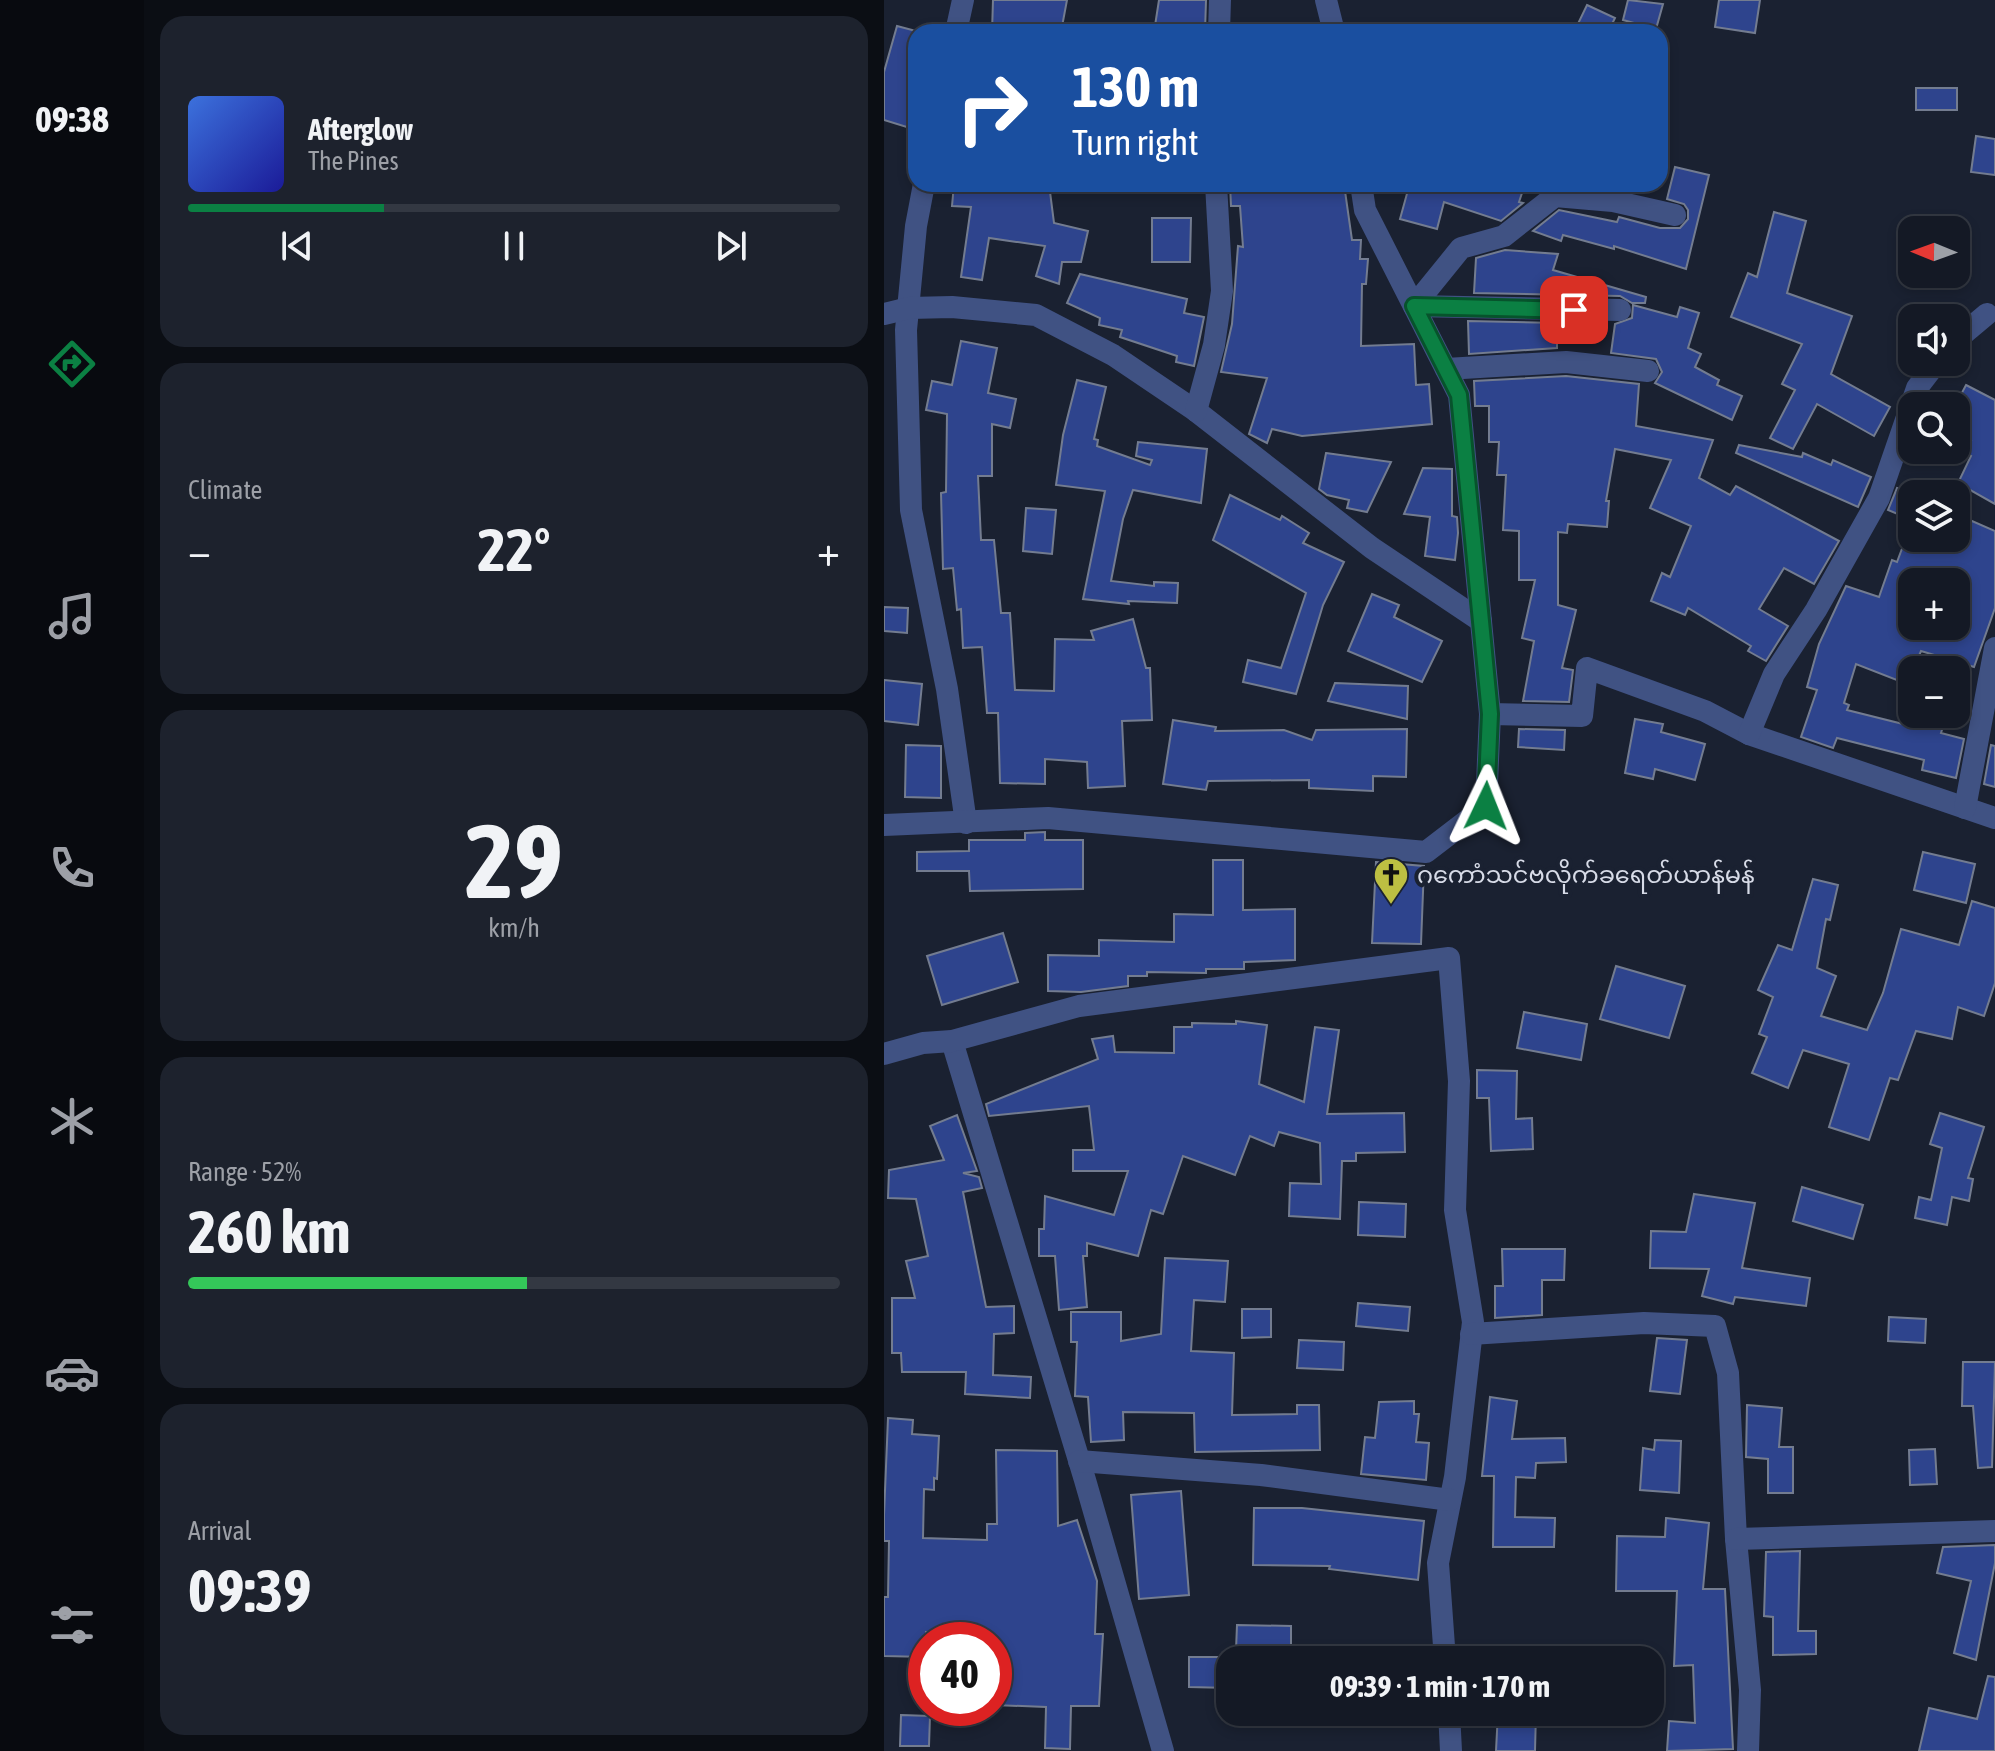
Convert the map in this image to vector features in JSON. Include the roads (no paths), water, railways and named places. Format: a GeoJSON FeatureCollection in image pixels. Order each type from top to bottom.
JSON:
{"type":"FeatureCollection","features":[{"type":"Feature","properties":{"kind":"street"},"geometry":{"type":"LineString","coordinates":[[958,24],[963,0]]}},
{"type":"Feature","properties":{"kind":"street"},"geometry":{"type":"LineString","coordinates":[[1219,24],[1220,0]]}},
{"type":"Feature","properties":{"kind":"street"},"geometry":{"type":"LineString","coordinates":[[1326,0],[1332,24]]}},
{"type":"Feature","properties":{"kind":"street"},"geometry":{"type":"LineString","coordinates":[[922,192],[916,226],[909,308],[911,510],[947,689],[966,823]]}},
{"type":"Feature","properties":{"kind":"street"},"geometry":{"type":"LineString","coordinates":[[1196,411],[1214,345],[1222,291],[1216,192]]}},
{"type":"Feature","properties":{"kind":"street"},"geometry":{"type":"LineString","coordinates":[[884,825],[1048,818],[1426,852],[1486,806],[1490,714],[1459,395],[1365,210],[1362,192]]}},
{"type":"Feature","properties":{"kind":"street"},"geometry":{"type":"LineString","coordinates":[[1414,306],[1461,248],[1504,236],[1555,196],[1613,201],[1675,215]]}},
{"type":"Feature","properties":{"kind":"street"},"geometry":{"type":"LineString","coordinates":[[1414,306],[1620,310]]}},
{"type":"Feature","properties":{"kind":"street"},"geometry":{"type":"LineString","coordinates":[[884,314],[909,308],[952,307],[1036,315],[1113,355],[1196,411],[1372,548],[1481,621]]}},
{"type":"Feature","properties":{"kind":"street"},"geometry":{"type":"LineString","coordinates":[[1970,330],[1992,313]]}},
{"type":"Feature","properties":{"kind":"street"},"geometry":{"type":"LineString","coordinates":[[1446,369],[1566,362],[1648,371]]}},
{"type":"Feature","properties":{"kind":"street"},"geometry":{"type":"LineString","coordinates":[[1749,734],[1774,674],[1816,610],[1879,498],[1917,388],[1926,376]]}},
{"type":"Feature","properties":{"kind":"street"},"geometry":{"type":"LineString","coordinates":[[1965,808],[1995,648]]}},
{"type":"Feature","properties":{"kind":"street"},"geometry":{"type":"LineString","coordinates":[[1490,714],[1582,716],[1587,668],[1705,711],[1749,734],[1995,818]]}},
{"type":"Feature","properties":{"kind":"street"},"geometry":{"type":"LineString","coordinates":[[884,1054],[923,1043],[952,1041],[1079,1006],[1449,958],[1459,1081],[1455,1210],[1473,1322],[1450,1500],[1438,1563],[1444,1646]]}},
{"type":"Feature","properties":{"kind":"street"},"geometry":{"type":"LineString","coordinates":[[952,1041],[1163,1751]]}},
{"type":"Feature","properties":{"kind":"street"},"geometry":{"type":"LineString","coordinates":[[1471,1334],[1644,1323],[1715,1326],[1728,1373],[1736,1539],[1750,1690],[1748,1751]]}},
{"type":"Feature","properties":{"kind":"street"},"geometry":{"type":"LineString","coordinates":[[1079,1461],[1261,1475],[1450,1500]]}},
{"type":"Feature","properties":{"kind":"street"},"geometry":{"type":"LineString","coordinates":[[1736,1539],[1995,1531]]}},
{"type":"Feature","properties":{"kind":"street"},"geometry":{"type":"LineString","coordinates":[[1450,1726],[1451,1751]]}},
{"type":"Feature","properties":{"kind":"place","name":"ဂကောံသင်ဗလိုက်ခရေတ်ယာန်မန်"},"geometry":{"type":"Point","coordinates":[1391,906]}}]}
